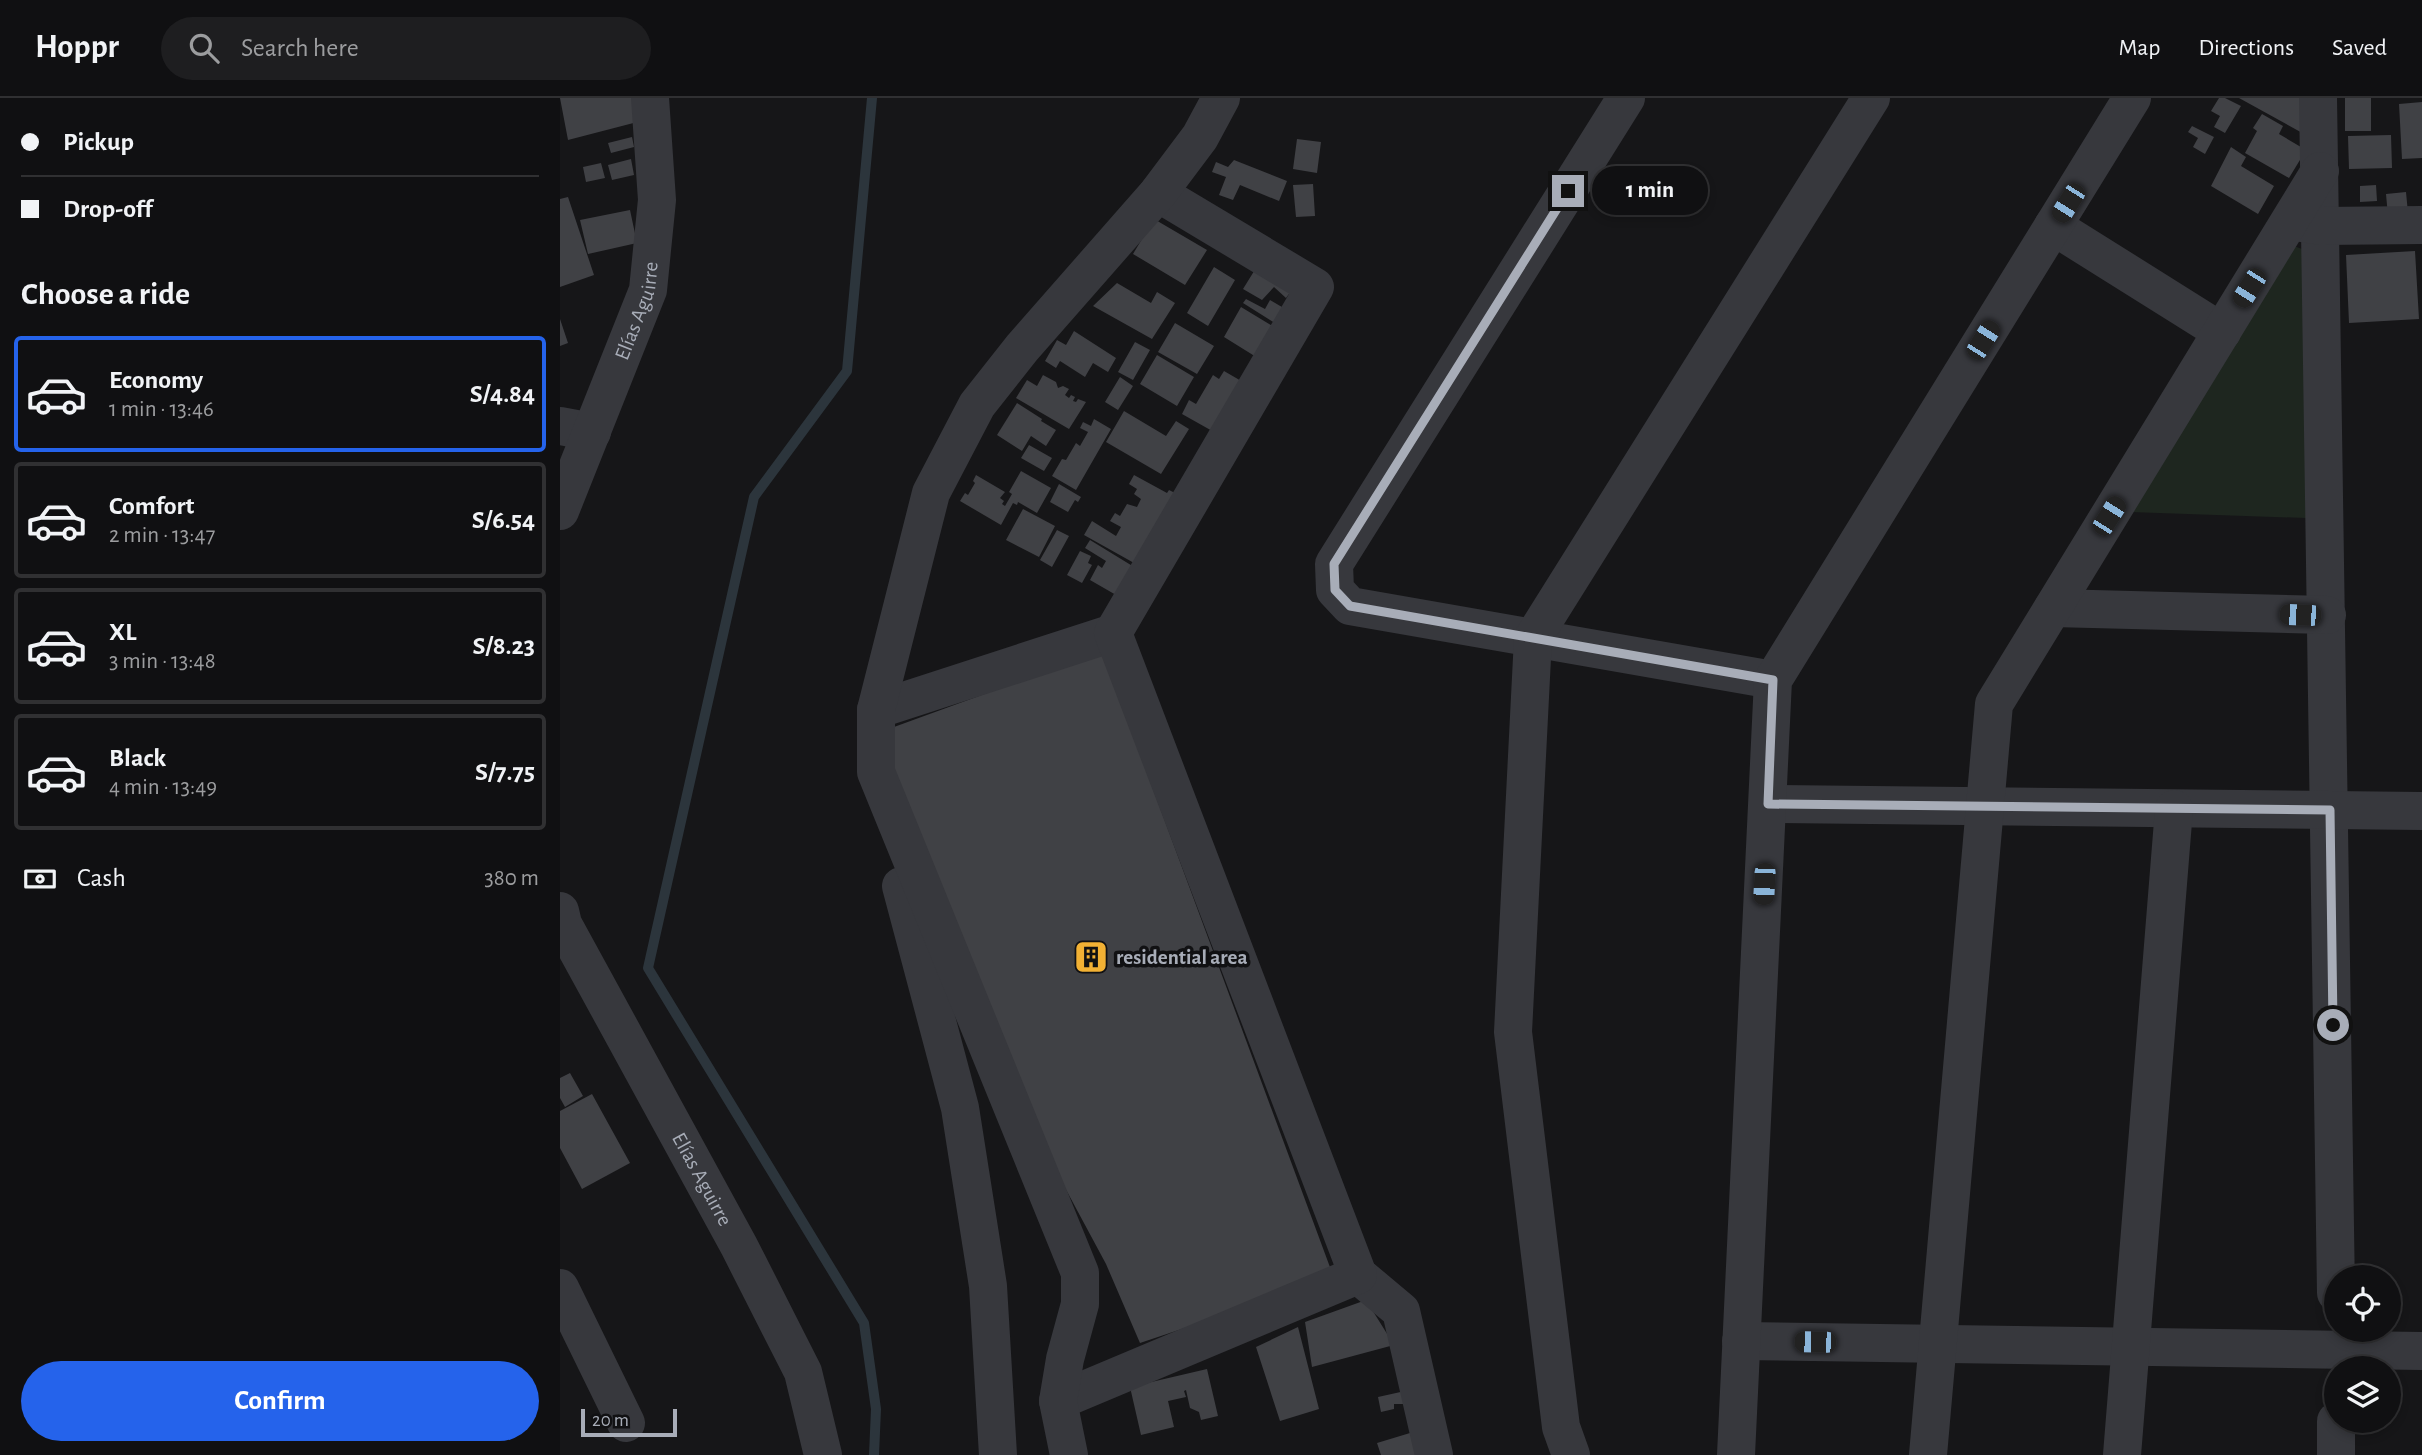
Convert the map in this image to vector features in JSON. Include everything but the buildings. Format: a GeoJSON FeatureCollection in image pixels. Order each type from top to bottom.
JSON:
{"type":"FeatureCollection","features":[{"type":"Feature","properties":{"kind":"street","name":"Elías Aguirre"},"geometry":{"type":"LineString","coordinates":[[560,511],[576,429],[648,290],[657,200],[650,98]]}},
{"type":"Feature","properties":{"kind":"street"},"geometry":{"type":"LineString","coordinates":[[998,1455],[988,1286],[960,1108],[881,810],[876,772],[876,710],[931,493],[977,405],[1022,348],[1157,193],[1200,137],[1222,98]]}},
{"type":"Feature","properties":{"kind":"street"},"geometry":{"type":"LineString","coordinates":[[1626,98],[1334,564],[1335,590],[1350,606],[1773,680]]}},
{"type":"Feature","properties":{"kind":"street"},"geometry":{"type":"LineString","coordinates":[[1571,1455],[1562,1427],[1513,1032],[1533,638],[1871,98]]}},
{"type":"Feature","properties":{"kind":"street"},"geometry":{"type":"LineString","coordinates":[[2318,98],[2320,172],[2305,224],[2327,615],[2336,1265]]}},
{"type":"Feature","properties":{"kind":"street"},"geometry":{"type":"LineString","coordinates":[[1736,1455],[1773,680],[2053,226],[2121,102]]}},
{"type":"Feature","properties":{"kind":"street"},"geometry":{"type":"LineString","coordinates":[[876,710],[1113,633],[1315,287],[1157,193]]}},
{"type":"Feature","properties":{"kind":"street"},"geometry":{"type":"LineString","coordinates":[[2305,224],[2422,225]]}},
{"type":"Feature","properties":{"kind":"street"},"geometry":{"type":"LineString","coordinates":[[1928,1455],[1994,704],[2222,332],[2305,224]]}},
{"type":"Feature","properties":{"kind":"street"},"geometry":{"type":"LineString","coordinates":[[2053,226],[2222,332]]}},
{"type":"Feature","properties":{"kind":"street"},"geometry":{"type":"LineString","coordinates":[[2053,608],[2327,615]]}},
{"type":"Feature","properties":{"kind":"street"},"geometry":{"type":"LineString","coordinates":[[1113,633],[1358,1276],[1401,1311],[1434,1455]]}},
{"type":"Feature","properties":{"kind":"street"},"geometry":{"type":"LineString","coordinates":[[876,772],[1080,1273],[1080,1304],[1065,1359],[1058,1401],[1069,1455]]}},
{"type":"Feature","properties":{"kind":"street"},"geometry":{"type":"LineString","coordinates":[[1768,804],[2422,811]]}},
{"type":"Feature","properties":{"kind":"street"},"geometry":{"type":"LineString","coordinates":[[2122,1455],[2174,809]]}},
{"type":"Feature","properties":{"kind":"street","name":"Elías Aguirre"},"geometry":{"type":"LineString","coordinates":[[560,911],[563,924],[739,1247],[803,1372],[823,1455]]}},
{"type":"Feature","properties":{"kind":"street"},"geometry":{"type":"LineString","coordinates":[[1058,1401],[1358,1276]]}},
{"type":"Feature","properties":{"kind":"street"},"geometry":{"type":"LineString","coordinates":[[560,1288],[626,1423]]}},
{"type":"Feature","properties":{"kind":"street"},"geometry":{"type":"LineString","coordinates":[[1741,1340],[2422,1352]]}},
{"type":"Feature","properties":{"kind":"street"},"geometry":{"type":"LineString","coordinates":[[2336,1433],[2336,1455]]}},
{"type":"Feature","properties":{"kind":"shaded area"},"geometry":{"type":"Polygon","coordinates":[[[2291,245],[2305,250],[2306,518],[2130,512],[2291,245]]]}},
{"type":"Feature","properties":{"kind":"waterway"},"geometry":{"type":"LineString","coordinates":[[872,98],[847,371],[754,497],[648,968],[864,1323],[876,1409],[874,1455]]}},
{"type":"Feature","properties":{"kind":"place","name":"residential area"},"geometry":{"type":"Point","coordinates":[1091,957]}},
{"type":"Feature","properties":{"kind":"route"},"geometry":{"type":"LineString","coordinates":[[1568,191],[1334,564],[1335,590],[1350,606],[1773,680],[1768,804],[2330,810],[2333,1025]]}}]}
